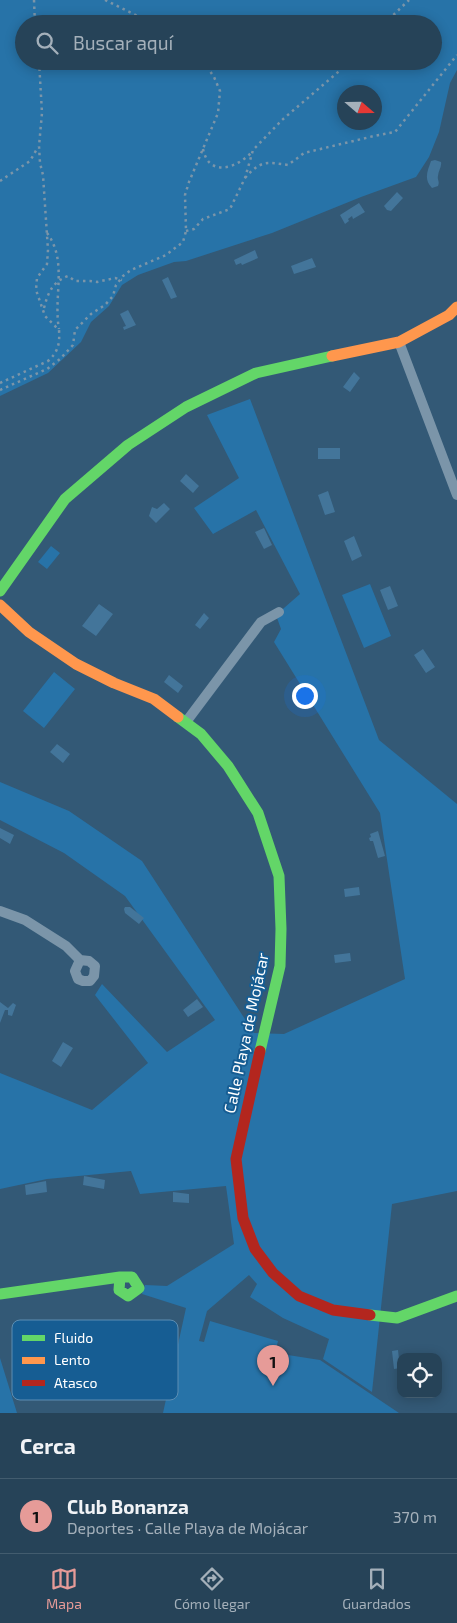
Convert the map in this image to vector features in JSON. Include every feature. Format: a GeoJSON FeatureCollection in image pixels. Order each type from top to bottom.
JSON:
{"type":"FeatureCollection","features":[{"type":"Feature","properties":{"kind":"street"},"geometry":{"type":"LineString","coordinates":[[0,591],[65,499],[128,445],[186,407],[256,373],[399,342],[449,314],[457,307]]}},
{"type":"Feature","properties":{"kind":"street"},"geometry":{"type":"LineString","coordinates":[[399,342],[457,495]]}},
{"type":"Feature","properties":{"kind":"street","name":"Calle Playa de Mojácar"},"geometry":{"type":"LineString","coordinates":[[0,605],[29,632],[76,664],[114,683],[154,699],[201,734],[228,766],[258,813],[279,876],[282,929],[280,966],[246,1109],[236,1160],[243,1218],[255,1249],[273,1273],[299,1296],[333,1310],[397,1318],[457,1296]]}},
{"type":"Feature","properties":{"kind":"street"},"geometry":{"type":"LineString","coordinates":[[186,722],[261,622],[279,612]]}},
{"type":"Feature","properties":{"kind":"street"},"geometry":{"type":"LineString","coordinates":[[0,911],[25,920],[66,946],[80,960]]}},
{"type":"Feature","properties":{"kind":"street"},"geometry":{"type":"LineString","coordinates":[[0,1294],[120,1277]]}},
{"type":"Feature","properties":{"kind":"path"},"geometry":{"type":"LineString","coordinates":[[34,0],[35,15]]}},
{"type":"Feature","properties":{"kind":"path"},"geometry":{"type":"LineString","coordinates":[[105,0],[136,15]]}},
{"type":"Feature","properties":{"kind":"path"},"geometry":{"type":"LineString","coordinates":[[393,15],[409,0]]}},
{"type":"Feature","properties":{"kind":"path"},"geometry":{"type":"LineString","coordinates":[[245,178],[253,169],[266,162],[288,165],[304,153],[395,132],[457,55]]}},
{"type":"Feature","properties":{"kind":"path"},"geometry":{"type":"LineString","coordinates":[[40,70],[42,113],[39,146],[48,250],[47,264],[37,278],[36,290],[45,316],[59,330]]}},
{"type":"Feature","properties":{"kind":"path"},"geometry":{"type":"LineString","coordinates":[[0,390],[47,369],[73,345],[75,330],[91,314],[105,305],[113,296],[116,285],[124,276],[131,270],[153,262],[174,250],[183,242],[186,231],[185,195],[218,113],[220,91],[209,70]]}},
{"type":"Feature","properties":{"kind":"path"},"geometry":{"type":"LineString","coordinates":[[203,148],[205,159],[213,166],[219,168],[229,167],[240,162],[282,120],[340,70]]}},
{"type":"Feature","properties":{"kind":"path"},"geometry":{"type":"LineString","coordinates":[[0,180],[30,161],[39,146]]}},
{"type":"Feature","properties":{"kind":"path"},"geometry":{"type":"LineString","coordinates":[[186,231],[194,229],[203,219],[230,209],[245,178],[253,150]]}},
{"type":"Feature","properties":{"kind":"path"},"geometry":{"type":"LineString","coordinates":[[0,383],[48,361],[58,347],[59,330],[56,316],[60,273],[53,241],[46,232]]}},
{"type":"Feature","properties":{"kind":"path"},"geometry":{"type":"LineString","coordinates":[[43,310],[48,293],[53,285],[68,276],[75,281],[90,280],[97,282],[115,278],[122,280]]}},
{"type":"Feature","properties":{"kind":"shaded area"},"geometry":{"type":"Polygon","coordinates":[[[0,0],[457,0],[457,70],[450,83],[439,132],[429,157],[416,177],[272,233],[186,261],[174,262],[138,275],[122,285],[109,306],[91,322],[81,342],[48,373],[0,396],[0,0]]]}},
{"type":"Feature","properties":{"kind":"shaded area"},"geometry":{"type":"Polygon","coordinates":[[[431,161],[441,162],[438,174],[439,183],[438,186],[432,188],[429,185],[427,174],[431,161]]]}},
{"type":"Feature","properties":{"kind":"shaded area"},"geometry":{"type":"Polygon","coordinates":[[[397,192],[403,198],[391,211],[387,210],[384,206],[397,192]]]}},
{"type":"Feature","properties":{"kind":"shaded area"},"geometry":{"type":"Polygon","coordinates":[[[359,203],[365,212],[353,219],[352,216],[345,224],[340,215],[359,203]]]}},
{"type":"Feature","properties":{"kind":"shaded area"},"geometry":{"type":"Polygon","coordinates":[[[255,250],[258,258],[242,265],[241,263],[236,265],[234,260],[255,250]]]}},
{"type":"Feature","properties":{"kind":"shaded area"},"geometry":{"type":"Polygon","coordinates":[[[312,258],[316,267],[294,274],[291,266],[312,258]]]}},
{"type":"Feature","properties":{"kind":"shaded area"},"geometry":{"type":"Polygon","coordinates":[[[168,277],[177,297],[171,299],[162,280],[168,277]]]}},
{"type":"Feature","properties":{"kind":"shaded area"},"geometry":{"type":"Polygon","coordinates":[[[128,310],[136,325],[124,330],[123,327],[126,326],[120,314],[128,310]]]}},
{"type":"Feature","properties":{"kind":"shaded area"},"geometry":{"type":"Polygon","coordinates":[[[354,372],[360,378],[350,392],[343,387],[354,372]]]}},
{"type":"Feature","properties":{"kind":"shaded area"},"geometry":{"type":"Polygon","coordinates":[[[250,399],[379,740],[457,804],[457,1191],[392,1204],[372,1392],[323,1359],[329,1339],[283,1318],[250,1297],[257,1284],[249,1275],[207,1311],[199,1341],[204,1342],[210,1321],[278,1341],[275,1353],[320,1360],[399,1413],[163,1413],[166,1400],[178,1400],[178,1345],[186,1308],[142,1294],[145,1285],[167,1286],[234,1244],[226,1186],[140,1194],[131,1171],[47,1179],[0,1189],[0,1073],[92,1110],[148,1063],[95,995],[102,984],[167,1052],[215,1020],[125,896],[64,853],[0,820],[0,782],[69,811],[142,861],[254,1033],[284,1034],[405,979],[380,813],[274,642],[281,629],[276,615],[300,594],[256,510],[213,534],[194,508],[239,478],[207,415],[250,399]]]}},
{"type":"Feature","properties":{"kind":"shaded area"},"geometry":{"type":"Polygon","coordinates":[[[318,448],[340,448],[340,459],[318,459],[318,448]]]}},
{"type":"Feature","properties":{"kind":"shaded area"},"geometry":{"type":"Polygon","coordinates":[[[186,474],[199,486],[193,493],[180,481],[186,474]]]}},
{"type":"Feature","properties":{"kind":"shaded area"},"geometry":{"type":"Polygon","coordinates":[[[328,491],[335,512],[325,515],[318,495],[328,491]]]}},
{"type":"Feature","properties":{"kind":"shaded area"},"geometry":{"type":"Polygon","coordinates":[[[164,503],[170,509],[156,523],[149,516],[152,507],[157,509],[164,503]]]}},
{"type":"Feature","properties":{"kind":"shaded area"},"geometry":{"type":"Polygon","coordinates":[[[264,528],[272,545],[264,549],[255,532],[264,528]]]}},
{"type":"Feature","properties":{"kind":"shaded area"},"geometry":{"type":"Polygon","coordinates":[[[354,536],[362,556],[352,561],[344,541],[354,536]]]}},
{"type":"Feature","properties":{"kind":"shaded area"},"geometry":{"type":"Polygon","coordinates":[[[51,546],[60,553],[47,569],[38,562],[51,546]]]}},
{"type":"Feature","properties":{"kind":"shaded area"},"geometry":{"type":"Polygon","coordinates":[[[370,584],[391,636],[364,648],[342,595],[370,584]]]}},
{"type":"Feature","properties":{"kind":"shaded area"},"geometry":{"type":"Polygon","coordinates":[[[390,586],[398,606],[388,610],[380,590],[390,586]]]}},
{"type":"Feature","properties":{"kind":"shaded area"},"geometry":{"type":"Polygon","coordinates":[[[99,604],[113,614],[96,636],[82,626],[99,604]]]}},
{"type":"Feature","properties":{"kind":"shaded area"},"geometry":{"type":"Polygon","coordinates":[[[204,613],[209,618],[200,629],[195,625],[204,613]]]}},
{"type":"Feature","properties":{"kind":"shaded area"},"geometry":{"type":"Polygon","coordinates":[[[423,649],[435,667],[426,673],[414,655],[423,649]]]}},
{"type":"Feature","properties":{"kind":"shaded area"},"geometry":{"type":"Polygon","coordinates":[[[54,672],[75,689],[44,728],[23,711],[54,672]]]}},
{"type":"Feature","properties":{"kind":"shaded area"},"geometry":{"type":"Polygon","coordinates":[[[169,675],[183,686],[178,693],[164,682],[169,675]]]}},
{"type":"Feature","properties":{"kind":"shaded area"},"geometry":{"type":"Polygon","coordinates":[[[306,692],[315,704],[310,709],[300,696],[306,692]]]}},
{"type":"Feature","properties":{"kind":"shaded area"},"geometry":{"type":"Polygon","coordinates":[[[57,744],[70,754],[63,763],[50,752],[57,744]]]}},
{"type":"Feature","properties":{"kind":"shaded area"},"geometry":{"type":"Polygon","coordinates":[[[0,828],[14,835],[10,844],[0,838],[0,828]]]}},
{"type":"Feature","properties":{"kind":"shaded area"},"geometry":{"type":"Polygon","coordinates":[[[378,831],[385,856],[378,858],[373,841],[370,841],[369,838],[371,837],[370,834],[378,831]]]}},
{"type":"Feature","properties":{"kind":"shaded area"},"geometry":{"type":"Polygon","coordinates":[[[359,887],[360,895],[345,897],[344,889],[359,887]]]}},
{"type":"Feature","properties":{"kind":"shaded area"},"geometry":{"type":"Polygon","coordinates":[[[125,907],[130,907],[144,918],[139,924],[125,913],[125,907]]]}},
{"type":"Feature","properties":{"kind":"shaded area"},"geometry":{"type":"Polygon","coordinates":[[[350,953],[351,961],[335,963],[334,955],[350,953]]]}},
{"type":"Feature","properties":{"kind":"shaded area"},"geometry":{"type":"Polygon","coordinates":[[[197,999],[203,1007],[188,1017],[183,1010],[197,999]]]}},
{"type":"Feature","properties":{"kind":"shaded area"},"geometry":{"type":"Polygon","coordinates":[[[0,1002],[8,1008],[13,1003],[16,1005],[12,1016],[8,1015],[8,1010],[5,1010],[0,1023],[0,1002]]]}},
{"type":"Feature","properties":{"kind":"shaded area"},"geometry":{"type":"Polygon","coordinates":[[[63,1042],[73,1048],[61,1067],[52,1061],[63,1042]]]}},
{"type":"Feature","properties":{"kind":"shaded area"},"geometry":{"type":"Polygon","coordinates":[[[84,1176],[105,1180],[104,1189],[83,1185],[84,1176]]]}},
{"type":"Feature","properties":{"kind":"shaded area"},"geometry":{"type":"Polygon","coordinates":[[[46,1181],[47,1192],[26,1195],[25,1185],[46,1181]]]}},
{"type":"Feature","properties":{"kind":"shaded area"},"geometry":{"type":"Polygon","coordinates":[[[173,1192],[189,1194],[189,1203],[173,1202],[173,1192]]]}},
{"type":"Feature","properties":{"kind":"shaded area"},"geometry":{"type":"Polygon","coordinates":[[[398,1350],[397,1368],[394,1369],[392,1351],[398,1350]]]}},
{"type":"Feature","properties":{"kind":"shaded area"},"geometry":{"type":"Polygon","coordinates":[[[0,1358],[17,1413],[0,1413],[0,1358]]]}},
{"type":"Feature","properties":{"kind":"traffic: fast"},"geometry":{"type":"LineString","coordinates":[[0,591],[65,499],[128,445],[186,407],[256,373],[332,356]]}},
{"type":"Feature","properties":{"kind":"traffic: fast"},"geometry":{"type":"LineString","coordinates":[[178,717],[201,734],[228,766],[258,813],[279,876],[280,966],[260,1051]]}},
{"type":"Feature","properties":{"kind":"traffic: fast"},"geometry":{"type":"LineString","coordinates":[[0,1294],[120,1277],[132,1277],[139,1288],[128,1296],[119,1290],[120,1277]]}},
{"type":"Feature","properties":{"kind":"traffic: fast"},"geometry":{"type":"LineString","coordinates":[[370,1315],[397,1318],[457,1296]]}},
{"type":"Feature","properties":{"kind":"traffic: slow"},"geometry":{"type":"LineString","coordinates":[[332,356],[399,342],[449,315],[457,307]]}},
{"type":"Feature","properties":{"kind":"traffic: slow"},"geometry":{"type":"LineString","coordinates":[[0,605],[29,632],[76,664],[114,683],[154,699],[178,717]]}},
{"type":"Feature","properties":{"kind":"traffic: jam"},"geometry":{"type":"LineString","coordinates":[[260,1051],[236,1159],[243,1218],[255,1249],[273,1273],[299,1296],[333,1310],[370,1315]]}},
{"type":"Feature","properties":{"kind":"place","name":"Club Bonanza"},"geometry":{"type":"Point","coordinates":[273,1386]}}]}
